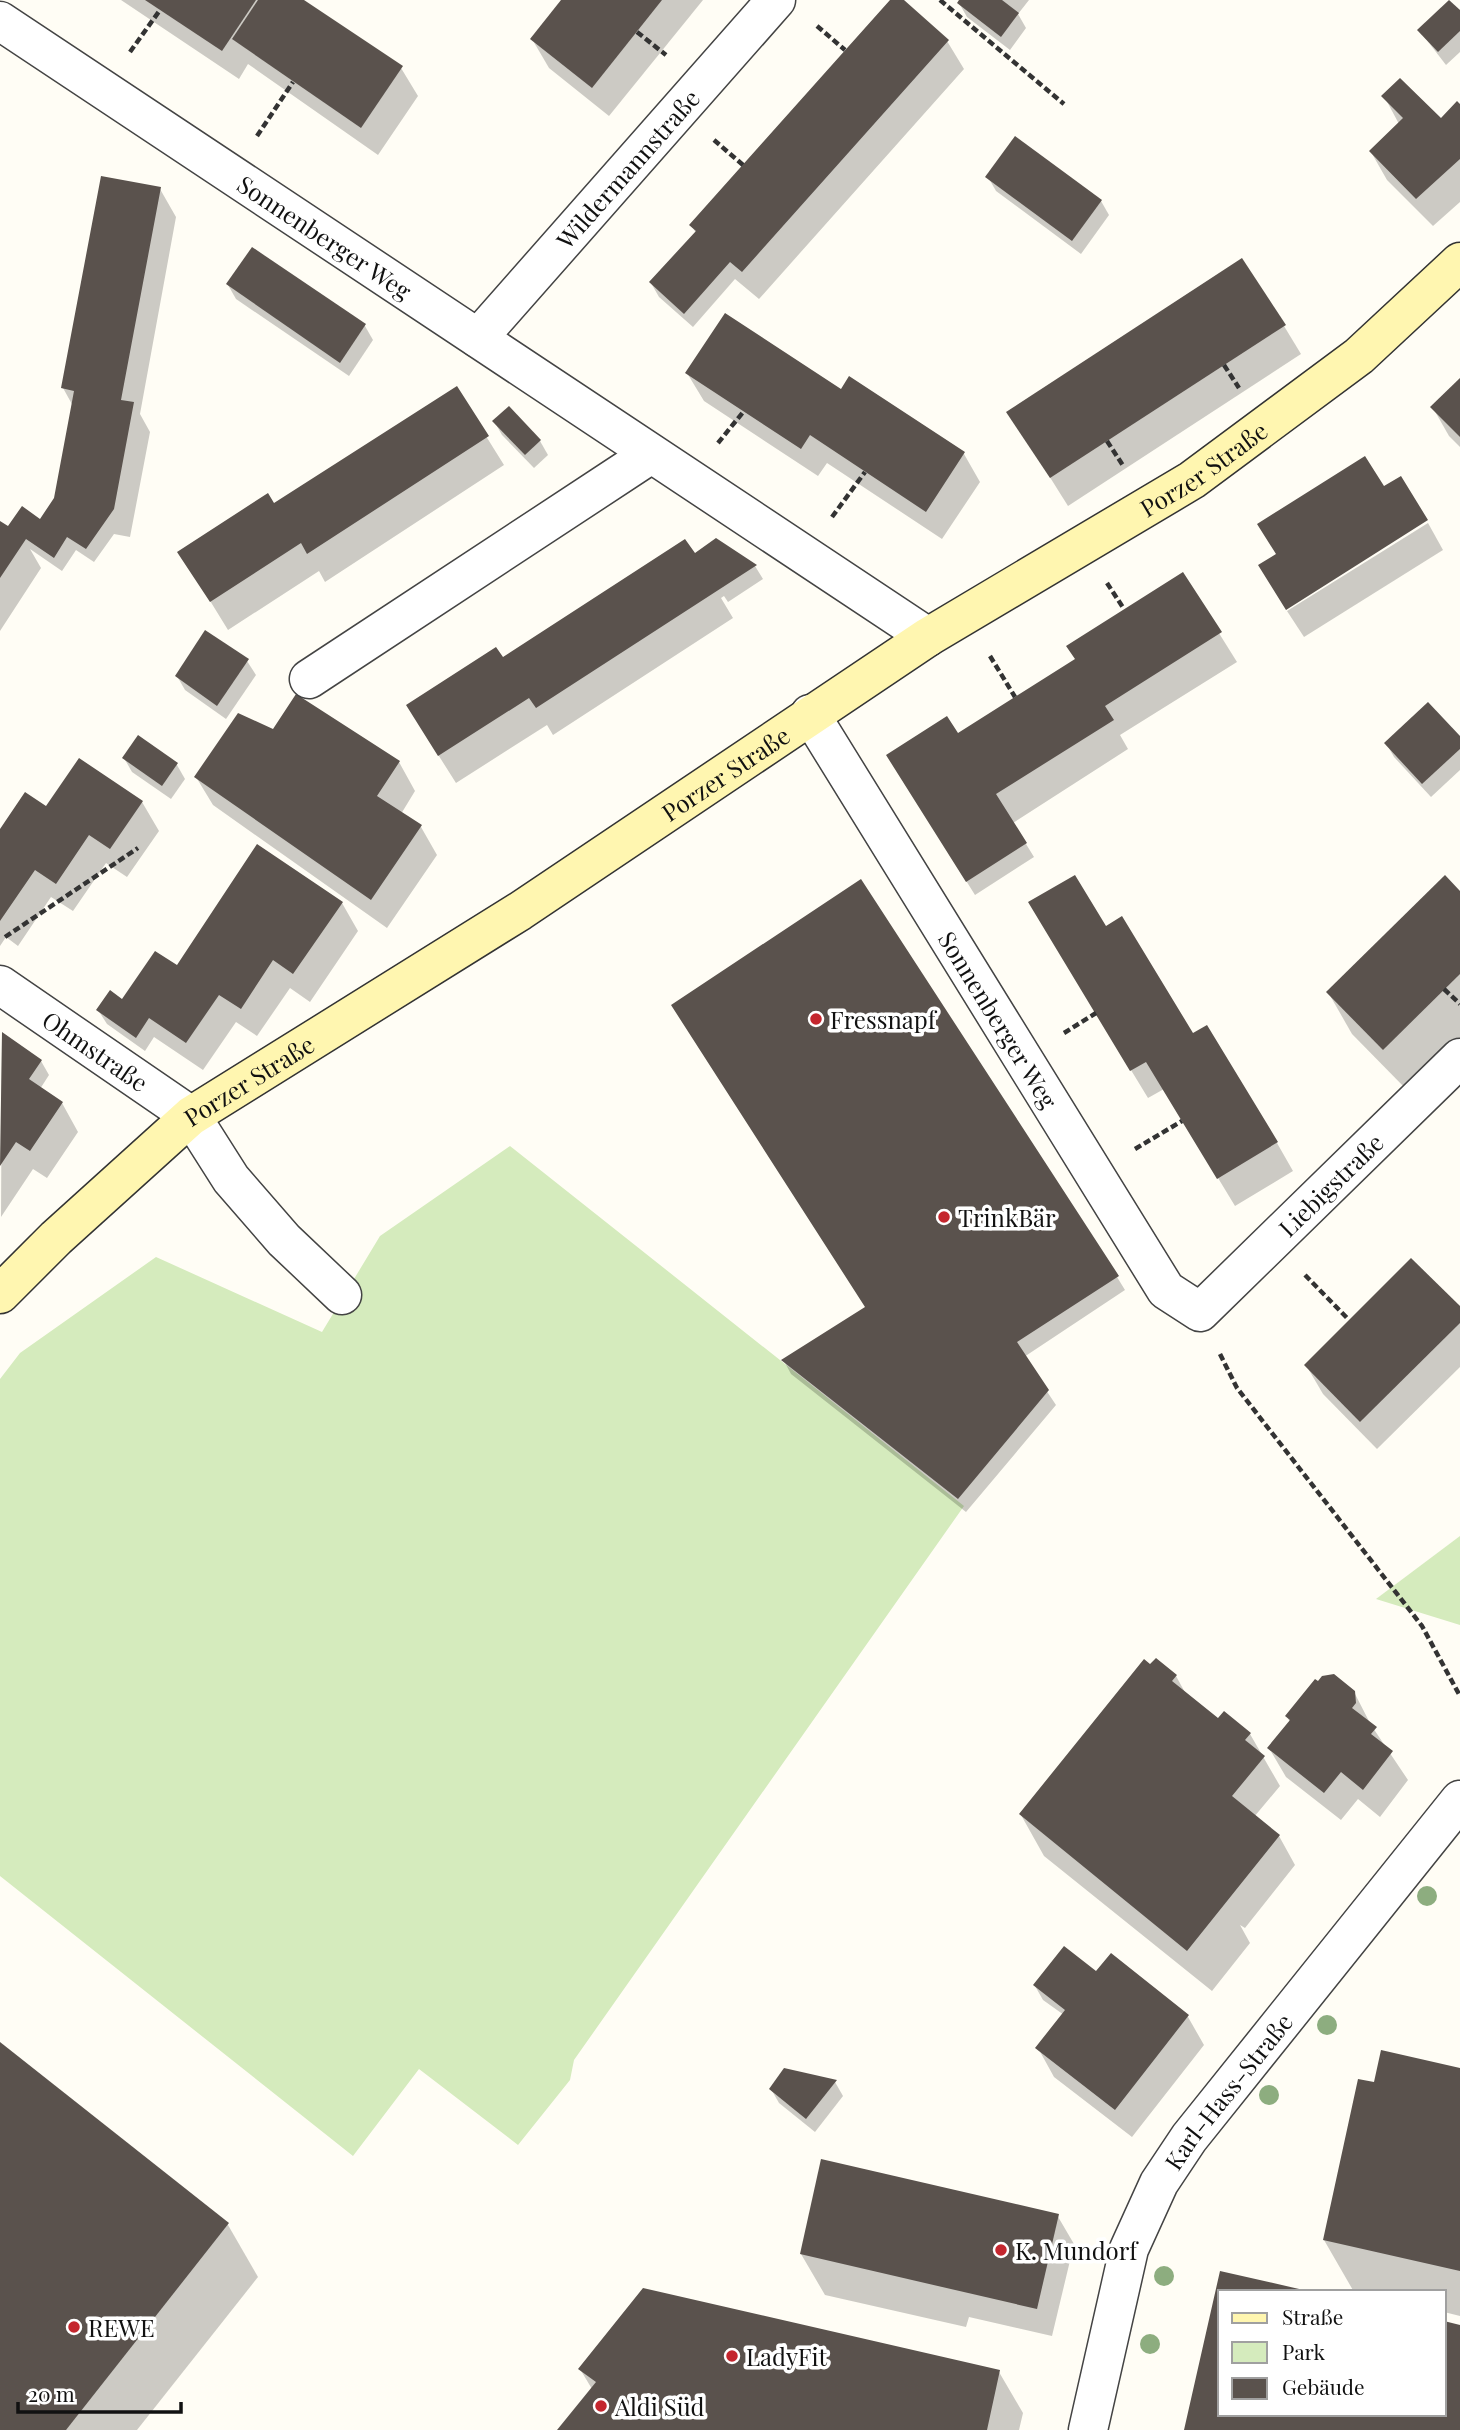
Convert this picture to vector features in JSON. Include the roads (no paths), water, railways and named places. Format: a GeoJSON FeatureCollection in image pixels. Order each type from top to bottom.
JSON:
{"type":"FeatureCollection","features":[{"type":"Feature","properties":{"kind":"main road","name":"Porzer Straße"},"geometry":{"type":"LineString","coordinates":[[0,1294],[56,1238],[191,1116],[520,911],[928,637],[1192,480],[1359,356],[1460,262]]}},
{"type":"Feature","properties":{"kind":"street","name":"Wildermannstraße"},"geometry":{"type":"LineString","coordinates":[[478,338],[776,0]]}},
{"type":"Feature","properties":{"kind":"street","name":"Sonnenberger Weg"},"geometry":{"type":"LineString","coordinates":[[0,21],[928,637]]}},
{"type":"Feature","properties":{"kind":"street"},"geometry":{"type":"LineString","coordinates":[[309,679],[651,453]]}},
{"type":"Feature","properties":{"kind":"street","name":"Sonnenberger Weg"},"geometry":{"type":"LineString","coordinates":[[810,714],[1167,1290],[1200,1312]]}},
{"type":"Feature","properties":{"kind":"street","name":"Ohmstraße"},"geometry":{"type":"LineString","coordinates":[[0,985],[191,1116]]}},
{"type":"Feature","properties":{"kind":"street","name":"Liebigstraße"},"geometry":{"type":"LineString","coordinates":[[1200,1312],[1460,1058]]}},
{"type":"Feature","properties":{"kind":"street"},"geometry":{"type":"LineString","coordinates":[[191,1116],[231,1180],[284,1240],[342,1295]]}},
{"type":"Feature","properties":{"kind":"street","name":"Karl-Hass-Straße"},"geometry":{"type":"LineString","coordinates":[[1088,2430],[1129,2249],[1159,2183],[1189,2138],[1460,1800]]}},
{"type":"Feature","properties":{"kind":"place","name":"Fressnapf"},"geometry":{"type":"Point","coordinates":[816,1019]}},
{"type":"Feature","properties":{"kind":"place","name":"TrinkBär"},"geometry":{"type":"Point","coordinates":[944,1217]}},
{"type":"Feature","properties":{"kind":"place","name":"K. Mundorf"},"geometry":{"type":"Point","coordinates":[1001,2250]}},
{"type":"Feature","properties":{"kind":"place","name":"REWE"},"geometry":{"type":"Point","coordinates":[74,2327]}},
{"type":"Feature","properties":{"kind":"place","name":"LadyFit"},"geometry":{"type":"Point","coordinates":[732,2356]}},
{"type":"Feature","properties":{"kind":"place","name":"Aldi Süd"},"geometry":{"type":"Point","coordinates":[601,2406]}}]}
